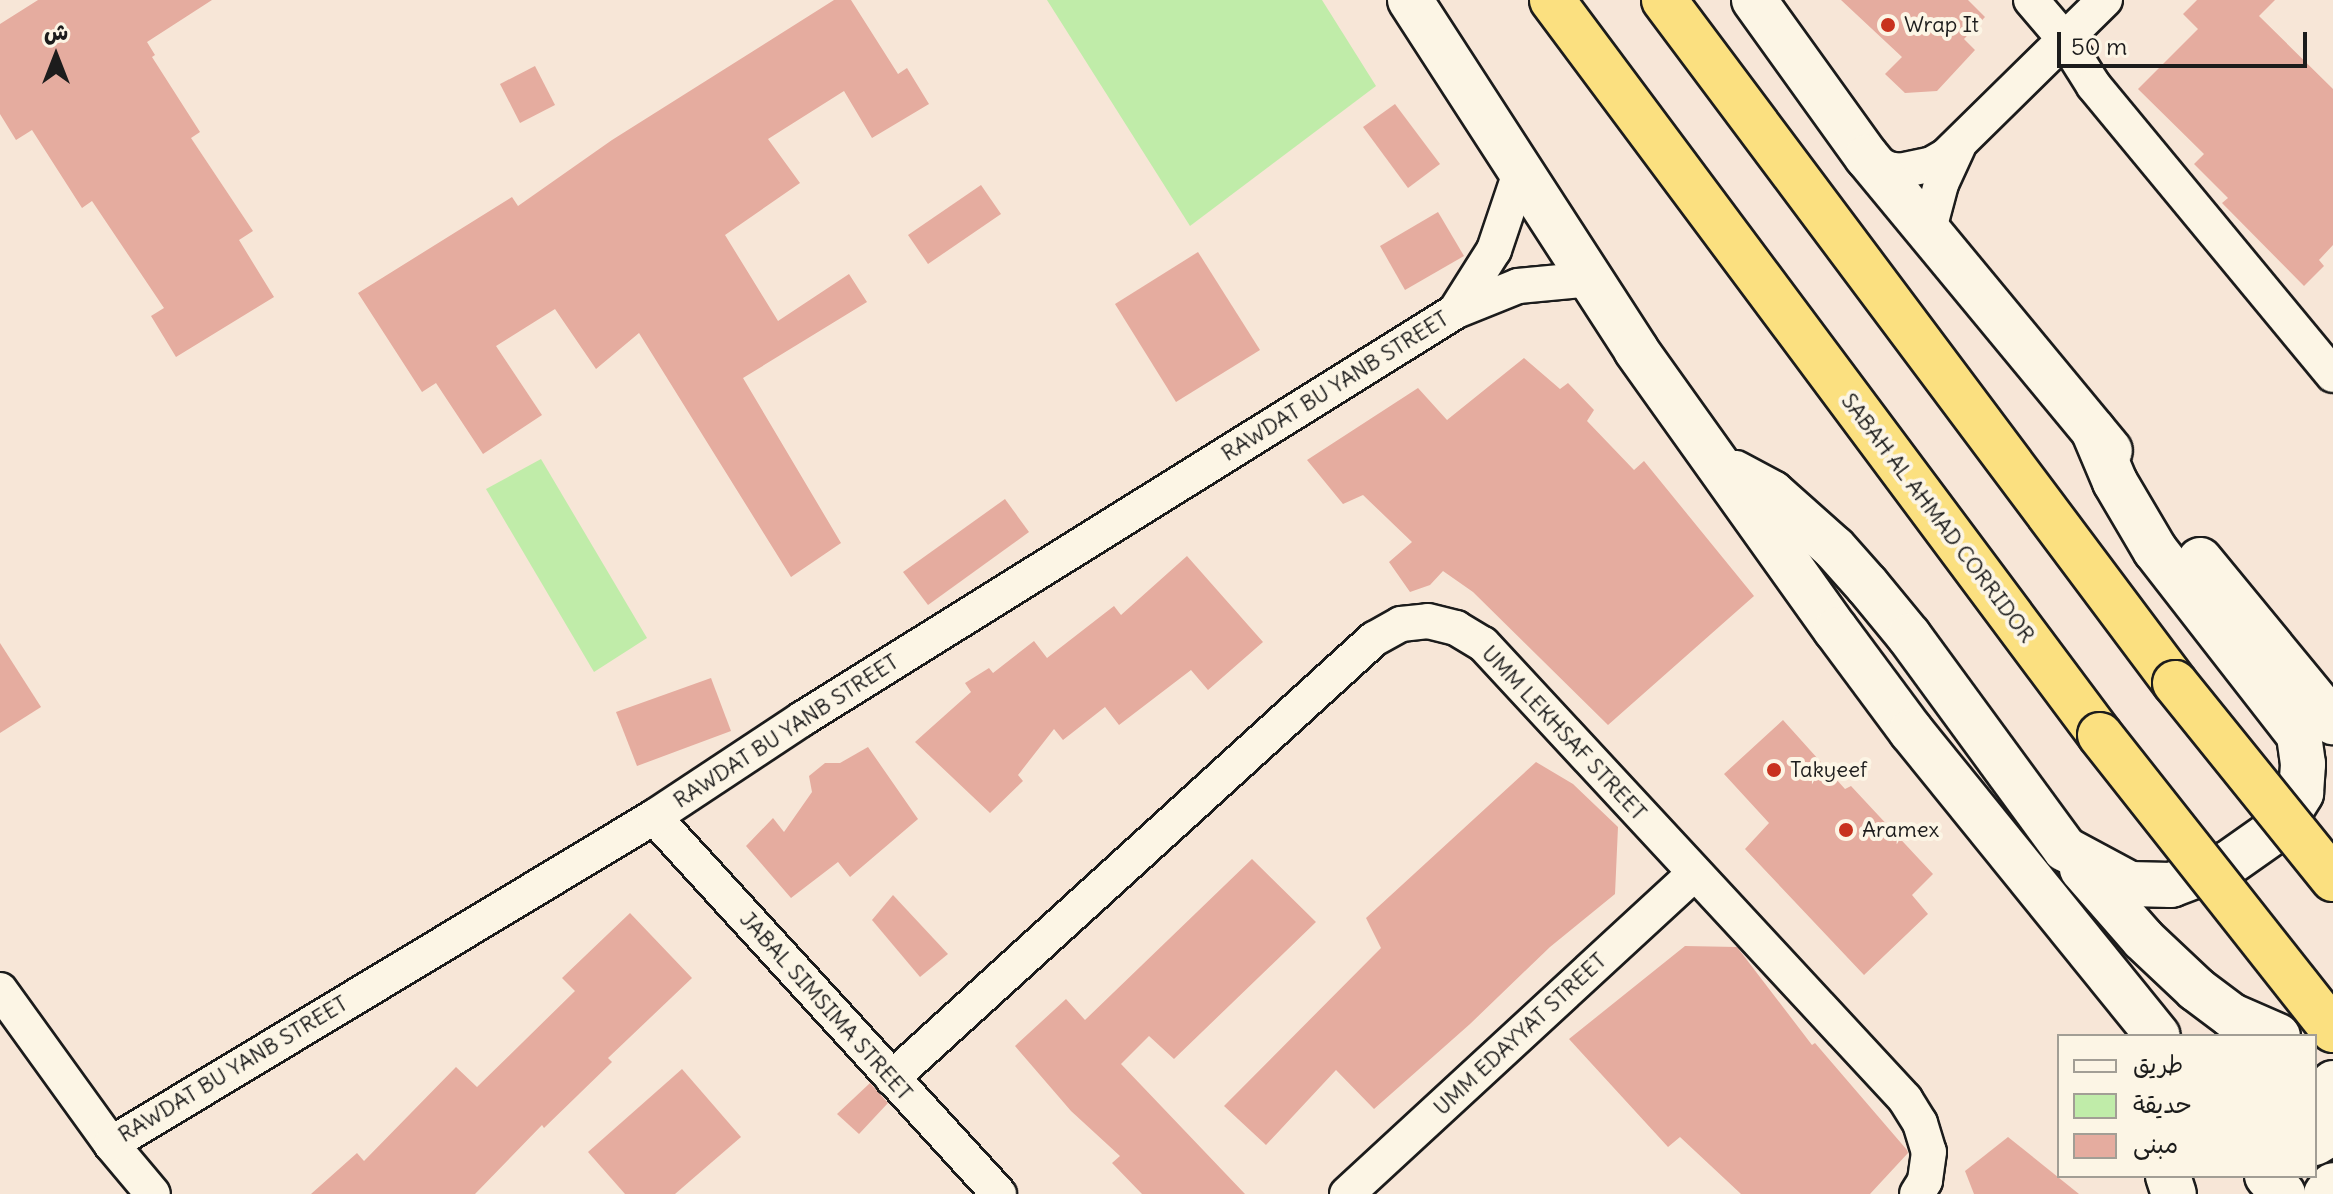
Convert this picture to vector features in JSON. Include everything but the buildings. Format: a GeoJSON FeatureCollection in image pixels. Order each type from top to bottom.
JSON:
{"type":"FeatureCollection","features":[{"type":"Feature","properties":{"kind":"highway","name":"SABAH AL AHMAD CORRIDOR"},"geometry":{"type":"LineString","coordinates":[[1552,0],[2100,735],[2333,1030]]}},
{"type":"Feature","properties":{"kind":"highway"},"geometry":{"type":"LineString","coordinates":[[1664,0],[2175,683],[2333,879]]}},
{"type":"Feature","properties":{"kind":"street"},"geometry":{"type":"LineString","coordinates":[[1410,0],[1636,350],[1911,731],[2156,1034]]}},
{"type":"Feature","properties":{"kind":"street"},"geometry":{"type":"LineString","coordinates":[[1754,0],[1867,157],[2333,722]]}},
{"type":"Feature","properties":{"kind":"street"},"geometry":{"type":"LineString","coordinates":[[2031,0],[2065,40],[2094,86],[2333,375]]}},
{"type":"Feature","properties":{"kind":"street"},"geometry":{"type":"LineString","coordinates":[[1867,157],[1888,169],[1909,170],[1932,164],[1960,143],[2105,0]]}},
{"type":"Feature","properties":{"kind":"street"},"geometry":{"type":"LineString","coordinates":[[1928,233],[1941,184],[1960,143]]}},
{"type":"Feature","properties":{"kind":"street","name":"RAWDAT BU YANB STREET"},"geometry":{"type":"LineString","coordinates":[[1456,311],[1494,250],[1521,170]]}},
{"type":"Feature","properties":{"kind":"street","name":"RAWDAT BU YANB STREET"},"geometry":{"type":"LineString","coordinates":[[111,1144],[654,817],[815,711],[1456,311],[1518,286],[1592,279]]}},
{"type":"Feature","properties":{"kind":"street"},"geometry":{"type":"LineString","coordinates":[[2065,849],[2130,884],[2171,885],[2229,863],[2280,827],[2301,793],[2303,764],[2299,735],[2155,550],[2115,482],[2093,430]]}},
{"type":"Feature","properties":{"kind":"street"},"geometry":{"type":"LineString","coordinates":[[1723,467],[1772,493],[1834,548],[1909,636],[2065,849],[2143,939],[2196,989],[2232,1016],[2273,1034]]}},
{"type":"Feature","properties":{"kind":"street","name":"UMM LEKHSAF STREET"},"geometry":{"type":"LineString","coordinates":[[892,1078],[1374,639],[1401,624],[1428,621],[1456,628],[1483,644],[1905,1099],[1920,1123],[1929,1152],[1925,1181],[1917,1194]]}},
{"type":"Feature","properties":{"kind":"street","name":"JABAL SIMSIMA STREET"},"geometry":{"type":"LineString","coordinates":[[654,817],[999,1194]]}},
{"type":"Feature","properties":{"kind":"street","name":"UMM EDAYYAT STREET"},"geometry":{"type":"LineString","coordinates":[[1347,1194],[1694,874]]}},
{"type":"Feature","properties":{"kind":"street"},"geometry":{"type":"LineString","coordinates":[[2110,975],[2110,1010],[2116,1034]]}},
{"type":"Feature","properties":{"kind":"street"},"geometry":{"type":"LineString","coordinates":[[0,990],[111,1144],[153,1194]]}},
{"type":"Feature","properties":{"kind":"street"},"geometry":{"type":"LineString","coordinates":[[2317,1105],[2333,1083]]}},
{"type":"Feature","properties":{"kind":"street"},"geometry":{"type":"LineString","coordinates":[[2252,1194],[2264,1178]]}},
{"type":"Feature","properties":{"kind":"street"},"geometry":{"type":"LineString","coordinates":[[2268,1178],[2283,1194]]}},
{"type":"Feature","properties":{"kind":"street"},"geometry":{"type":"LineString","coordinates":[[2326,1194],[2333,1185]]}},
{"type":"Feature","properties":{"kind":"green space"},"geometry":{"type":"Polygon","coordinates":[[[1047,0],[1322,0],[1376,86],[1190,226],[1047,0]]]}},
{"type":"Feature","properties":{"kind":"green space"},"geometry":{"type":"Polygon","coordinates":[[[541,459],[647,638],[594,672],[486,489],[541,459]]]}},
{"type":"Feature","properties":{"kind":"place","name":"Wrap It"},"geometry":{"type":"Point","coordinates":[1888,25]}},
{"type":"Feature","properties":{"kind":"place","name":"Takyeef"},"geometry":{"type":"Point","coordinates":[1774,770]}},
{"type":"Feature","properties":{"kind":"place","name":"Aramex"},"geometry":{"type":"Point","coordinates":[1846,830]}}]}
